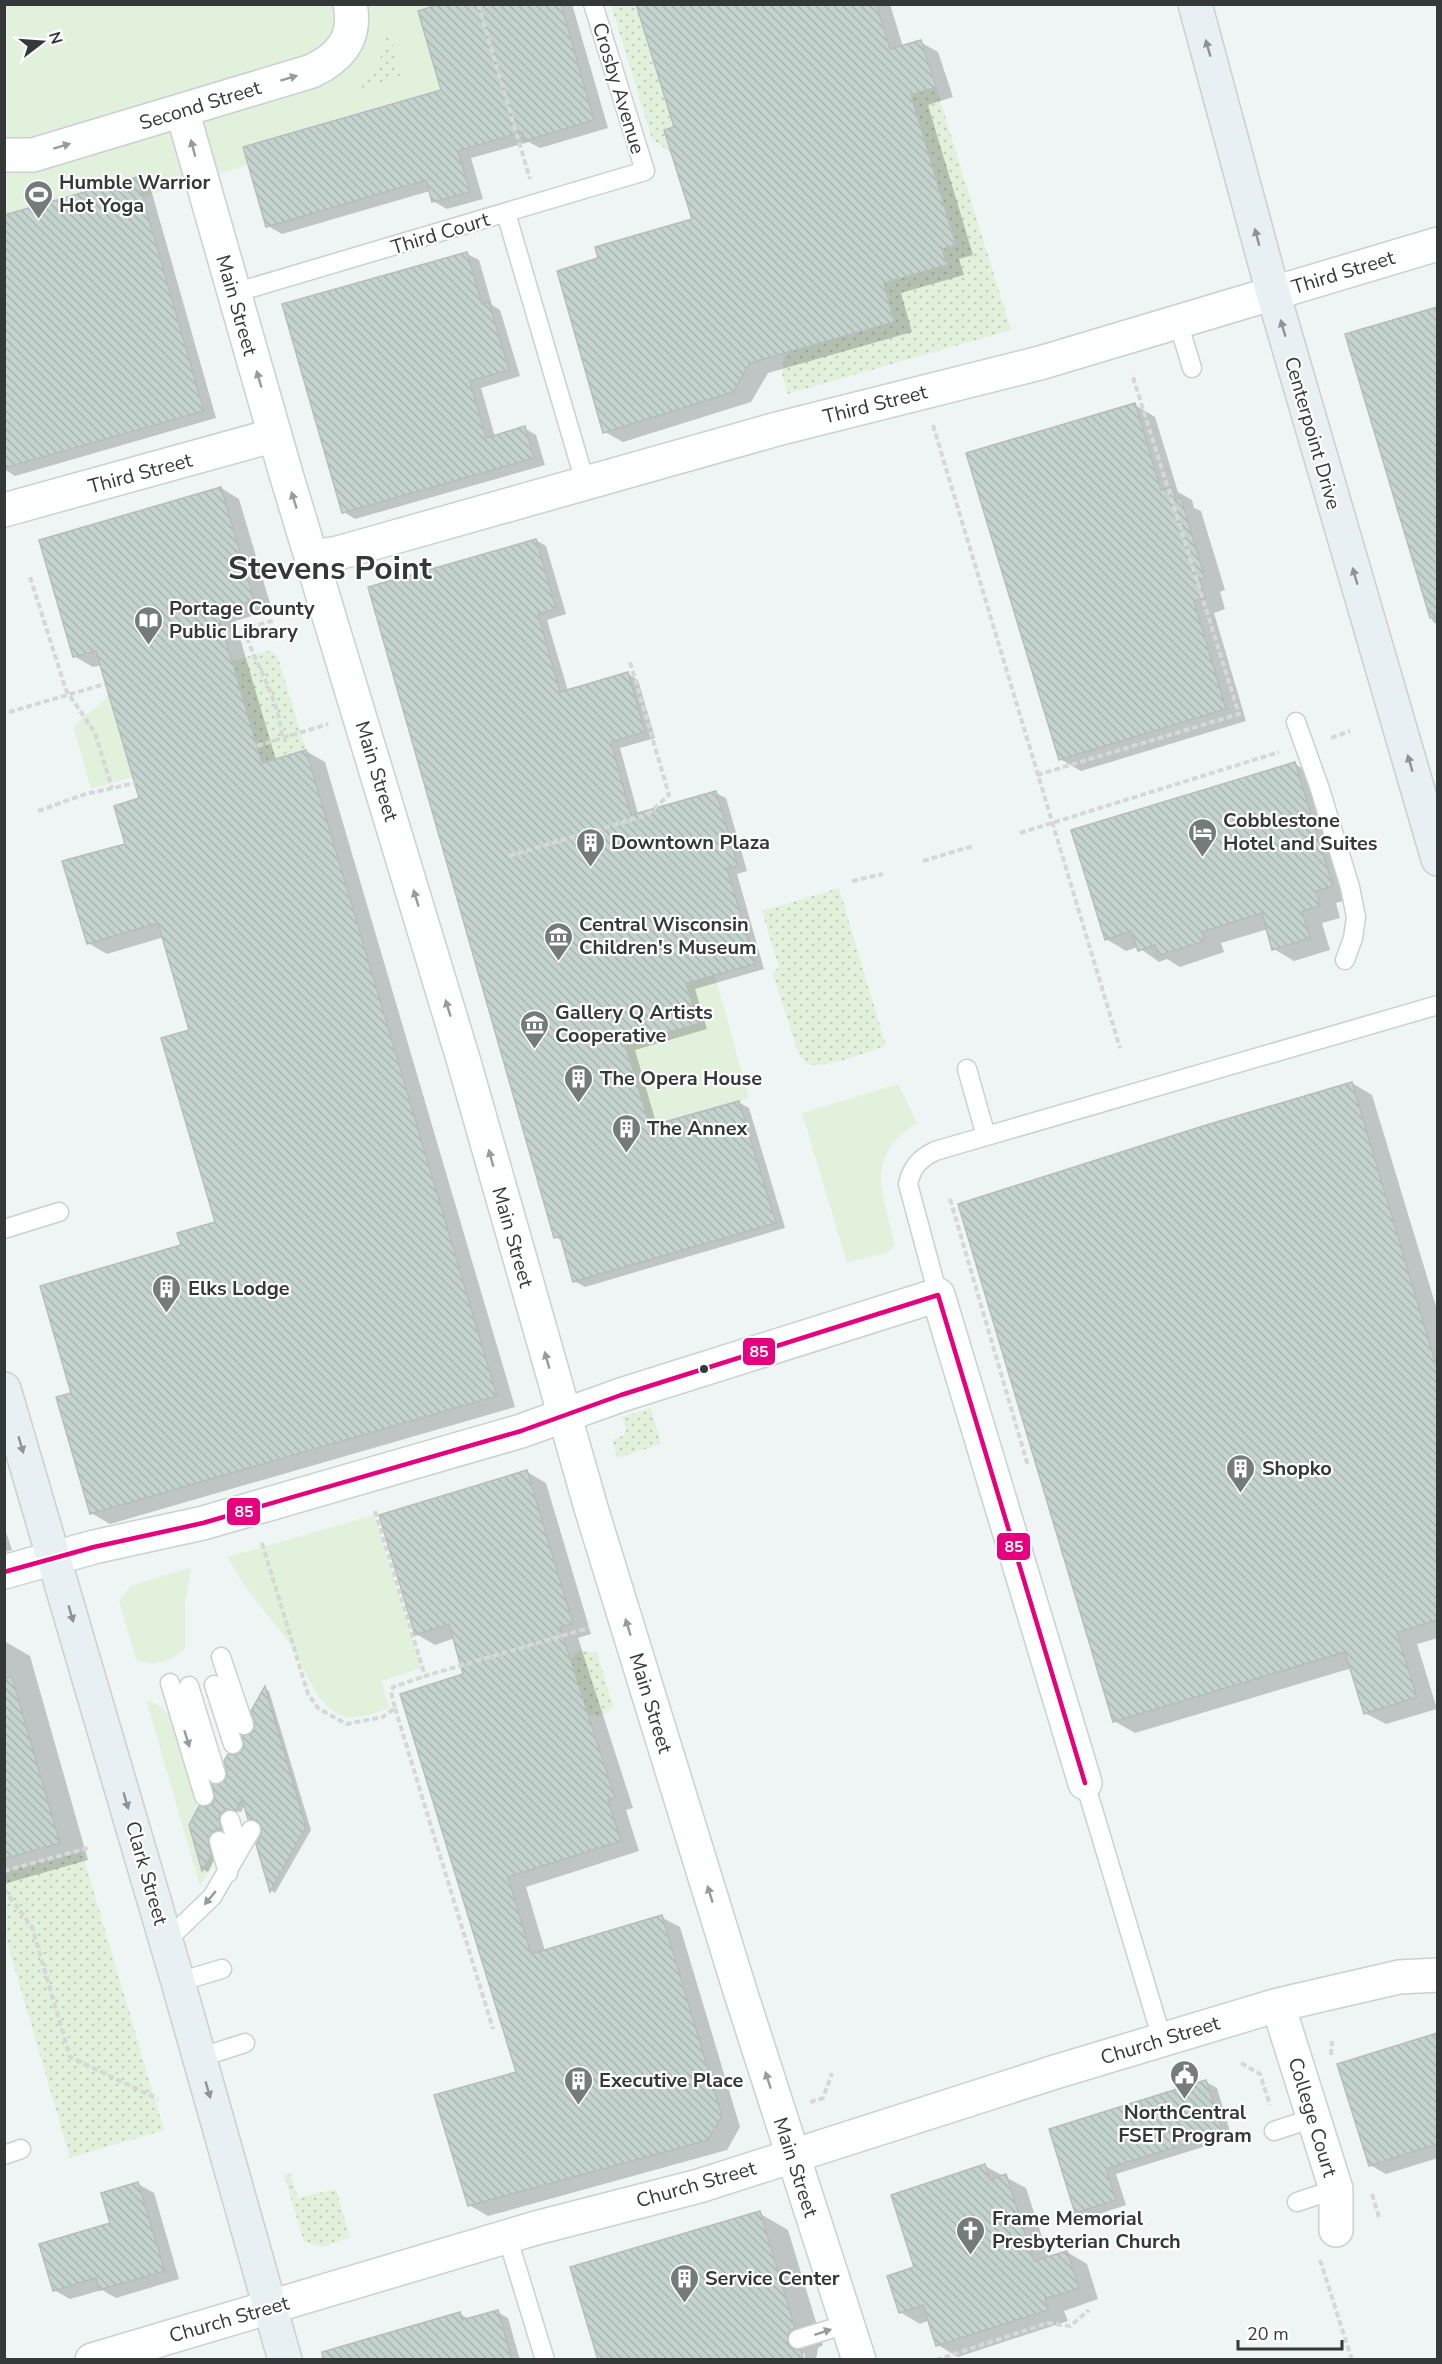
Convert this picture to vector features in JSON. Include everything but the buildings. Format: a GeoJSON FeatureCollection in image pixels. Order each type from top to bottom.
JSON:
{"type":"FeatureCollection","features":[{"type":"Feature","properties":{"kind":"main road","name":"Centerpoint Drive"},"geometry":{"type":"LineString","coordinates":[[1195,4],[1273,293],[1437,859]]}},
{"type":"Feature","properties":{"kind":"main road","name":"Clark Street"},"geometry":{"type":"LineString","coordinates":[[4,1389],[178,1982],[285,2360]]}},
{"type":"Feature","properties":{"kind":"street","name":"Second Street"},"geometry":{"type":"LineString","coordinates":[[4,156],[33,155],[312,71],[331,62],[345,49],[351,32],[350,4]]}},
{"type":"Feature","properties":{"kind":"street","name":"Main Street"},"geometry":{"type":"LineString","coordinates":[[182,110],[275,435],[464,1062],[564,1416],[792,2156],[859,2360]]}},
{"type":"Feature","properties":{"kind":"street","name":"Third Street"},"geometry":{"type":"LineString","coordinates":[[311,556],[338,553],[777,429],[1040,363],[1437,244]]}},
{"type":"Feature","properties":{"kind":"street","name":"Third Street"},"geometry":{"type":"LineString","coordinates":[[4,510],[275,435]]}},
{"type":"Feature","properties":{"kind":"street"},"geometry":{"type":"LineString","coordinates":[[4,1572],[203,1523],[564,1416],[621,1395],[938,1295],[1085,1783]]}},
{"type":"Feature","properties":{"kind":"street","name":"Church Street"},"geometry":{"type":"LineString","coordinates":[[92,2360],[507,2236],[699,2186],[1162,2039],[1278,2006],[1389,1979],[1437,1975]]}},
{"type":"Feature","properties":{"kind":"street","name":"College Court"},"geometry":{"type":"LineString","coordinates":[[1278,2006],[1336,2189],[1336,2230]]}},
{"type":"Feature","properties":{"kind":"lane","name":"Crosby Avenue"},"geometry":{"type":"LineString","coordinates":[[593,4],[645,171]]}},
{"type":"Feature","properties":{"kind":"lane","name":"Third Court"},"geometry":{"type":"LineString","coordinates":[[234,293],[645,171]]}},
{"type":"Feature","properties":{"kind":"lane"},"geometry":{"type":"LineString","coordinates":[[506,213],[585,482]]}},
{"type":"Feature","properties":{"kind":"lane"},"geometry":{"type":"LineString","coordinates":[[1178,322],[1191,368]]}},
{"type":"Feature","properties":{"kind":"lane"},"geometry":{"type":"LineString","coordinates":[[1296,722],[1319,786],[1354,907],[1356,917],[1353,938],[1345,960]]}},
{"type":"Feature","properties":{"kind":"lane"},"geometry":{"type":"LineString","coordinates":[[938,1295],[911,1204],[908,1184],[912,1168],[922,1157],[935,1151],[1437,1005]]}},
{"type":"Feature","properties":{"kind":"lane"},"geometry":{"type":"LineString","coordinates":[[967,1069],[986,1136]]}},
{"type":"Feature","properties":{"kind":"lane"},"geometry":{"type":"LineString","coordinates":[[4,1229],[59,1212]]}},
{"type":"Feature","properties":{"kind":"lane"},"geometry":{"type":"LineString","coordinates":[[221,1657],[244,1725]]}},
{"type":"Feature","properties":{"kind":"lane"},"geometry":{"type":"LineString","coordinates":[[170,1683],[204,1796]]}},
{"type":"Feature","properties":{"kind":"lane"},"geometry":{"type":"LineString","coordinates":[[214,1685],[233,1744]]}},
{"type":"Feature","properties":{"kind":"lane"},"geometry":{"type":"LineString","coordinates":[[189,1686],[216,1774]]}},
{"type":"Feature","properties":{"kind":"lane"},"geometry":{"type":"LineString","coordinates":[[1085,1783],[1162,2039]]}},
{"type":"Feature","properties":{"kind":"lane"},"geometry":{"type":"LineString","coordinates":[[230,1820],[239,1849]]}},
{"type":"Feature","properties":{"kind":"lane"},"geometry":{"type":"LineString","coordinates":[[166,1941],[212,1897],[251,1830]]}},
{"type":"Feature","properties":{"kind":"lane"},"geometry":{"type":"LineString","coordinates":[[219,1841],[228,1873]]}},
{"type":"Feature","properties":{"kind":"lane"},"geometry":{"type":"LineString","coordinates":[[178,1982],[222,1969]]}},
{"type":"Feature","properties":{"kind":"lane"},"geometry":{"type":"LineString","coordinates":[[199,2058],[245,2043]]}},
{"type":"Feature","properties":{"kind":"lane"},"geometry":{"type":"LineString","coordinates":[[1274,2131],[1313,2118]]}},
{"type":"Feature","properties":{"kind":"lane"},"geometry":{"type":"LineString","coordinates":[[1297,2202],[1336,2189]]}},
{"type":"Feature","properties":{"kind":"lane"},"geometry":{"type":"LineString","coordinates":[[507,2236],[545,2360]]}},
{"type":"Feature","properties":{"kind":"lane"},"geometry":{"type":"LineString","coordinates":[[798,2339],[847,2324]]}},
{"type":"Feature","properties":{"kind":"path"},"geometry":{"type":"LineString","coordinates":[[478,4],[537,204]]}},
{"type":"Feature","properties":{"kind":"path"},"geometry":{"type":"LineString","coordinates":[[1037,775],[1239,714],[1132,374]]}},
{"type":"Feature","properties":{"kind":"path"},"geometry":{"type":"LineString","coordinates":[[933,425],[1119,1048]]}},
{"type":"Feature","properties":{"kind":"path"},"geometry":{"type":"LineString","coordinates":[[30,577],[68,695],[95,733],[112,788]]}},
{"type":"Feature","properties":{"kind":"path"},"geometry":{"type":"LineString","coordinates":[[224,635],[275,620]]}},
{"type":"Feature","properties":{"kind":"path"},"geometry":{"type":"LineString","coordinates":[[244,629],[252,654],[271,688],[280,719],[282,738]]}},
{"type":"Feature","properties":{"kind":"path"},"geometry":{"type":"LineString","coordinates":[[509,856],[648,814],[669,795],[630,662]]}},
{"type":"Feature","properties":{"kind":"path"},"geometry":{"type":"LineString","coordinates":[[9,712],[105,684]]}},
{"type":"Feature","properties":{"kind":"path"},"geometry":{"type":"LineString","coordinates":[[256,746],[359,714]]}},
{"type":"Feature","properties":{"kind":"path"},"geometry":{"type":"LineString","coordinates":[[1324,740],[1350,731]]}},
{"type":"Feature","properties":{"kind":"path"},"geometry":{"type":"LineString","coordinates":[[1020,833],[1290,749]]}},
{"type":"Feature","properties":{"kind":"path"},"geometry":{"type":"LineString","coordinates":[[38,811],[135,783]]}},
{"type":"Feature","properties":{"kind":"path"},"geometry":{"type":"LineString","coordinates":[[923,861],[973,846]]}},
{"type":"Feature","properties":{"kind":"path"},"geometry":{"type":"LineString","coordinates":[[852,880],[883,874]]}},
{"type":"Feature","properties":{"kind":"path"},"geometry":{"type":"LineString","coordinates":[[950,1199],[1029,1468]]}},
{"type":"Feature","properties":{"kind":"path"},"geometry":{"type":"LineString","coordinates":[[375,1511],[425,1676]]}},
{"type":"Feature","properties":{"kind":"path"},"geometry":{"type":"LineString","coordinates":[[262,1543],[308,1694],[318,1708],[346,1724],[383,1717],[395,1708]]}},
{"type":"Feature","properties":{"kind":"path"},"geometry":{"type":"LineString","coordinates":[[493,2029],[391,1692],[393,1687],[425,1676],[589,1628]]}},
{"type":"Feature","properties":{"kind":"path"},"geometry":{"type":"LineString","coordinates":[[4,1870],[88,1848]]}},
{"type":"Feature","properties":{"kind":"path"},"geometry":{"type":"LineString","coordinates":[[4,1888],[32,1927],[70,2057],[158,2099]]}},
{"type":"Feature","properties":{"kind":"path"},"geometry":{"type":"LineString","coordinates":[[809,2102],[823,2098],[832,2073]]}},
{"type":"Feature","properties":{"kind":"path"},"geometry":{"type":"LineString","coordinates":[[936,2360],[1048,2323],[1070,2326],[1089,2310]]}},
{"type":"Feature","properties":{"kind":"green space"},"geometry":{"type":"Polygon","coordinates":[[[5,5],[439,5],[418,11],[441,90],[243,147],[248,165],[143,197],[137,177],[5,216],[5,5]]]}},
{"type":"Feature","properties":{"kind":"green space"},"geometry":{"type":"Polygon","coordinates":[[[611,5],[636,5],[674,127],[671,153],[652,139],[611,5]]]}},
{"type":"Feature","properties":{"kind":"green space"},"geometry":{"type":"Polygon","coordinates":[[[390,35],[401,76],[362,88],[361,85],[379,62],[387,36],[390,35]]]}},
{"type":"Feature","properties":{"kind":"green space"},"geometry":{"type":"Polygon","coordinates":[[[936,87],[1011,330],[787,394],[782,373],[785,352],[894,322],[884,283],[947,265],[911,95],[936,87]]]}},
{"type":"Feature","properties":{"kind":"green space"},"geometry":{"type":"Polygon","coordinates":[[[270,650],[278,658],[306,750],[262,763],[232,661],[270,650]]]}},
{"type":"Feature","properties":{"kind":"green space"},"geometry":{"type":"Polygon","coordinates":[[[108,693],[133,777],[91,789],[74,729],[105,699],[108,693]]]}},
{"type":"Feature","properties":{"kind":"green space"},"geometry":{"type":"Polygon","coordinates":[[[839,888],[886,1046],[835,1062],[808,1064],[797,1050],[772,971],[779,968],[762,911],[839,888]]]}},
{"type":"Feature","properties":{"kind":"green space"},"geometry":{"type":"Polygon","coordinates":[[[715,975],[749,1098],[650,1126],[625,1044],[697,1024],[686,983],[715,975]]]}},
{"type":"Feature","properties":{"kind":"green space"},"geometry":{"type":"Polygon","coordinates":[[[898,1084],[917,1123],[889,1150],[883,1164],[881,1179],[883,1194],[895,1246],[887,1252],[847,1263],[802,1113],[898,1084]]]}},
{"type":"Feature","properties":{"kind":"green space"},"geometry":{"type":"Polygon","coordinates":[[[651,1408],[661,1444],[617,1458],[612,1440],[624,1435],[626,1429],[622,1417],[651,1408]]]}},
{"type":"Feature","properties":{"kind":"green space"},"geometry":{"type":"Polygon","coordinates":[[[374,1515],[421,1668],[382,1681],[389,1708],[352,1718],[340,1715],[331,1709],[316,1693],[296,1653],[249,1592],[228,1557],[374,1515]]]}},
{"type":"Feature","properties":{"kind":"green space"},"geometry":{"type":"Polygon","coordinates":[[[191,1567],[185,1605],[185,1648],[175,1657],[162,1662],[149,1663],[136,1660],[119,1601],[130,1586],[191,1567]]]}},
{"type":"Feature","properties":{"kind":"green space"},"geometry":{"type":"Polygon","coordinates":[[[580,1650],[597,1653],[613,1706],[603,1716],[588,1715],[571,1659],[580,1650]]]}},
{"type":"Feature","properties":{"kind":"green space"},"geometry":{"type":"Polygon","coordinates":[[[149,1701],[170,1715],[214,1863],[200,1886],[147,1703],[149,1701]]]}},
{"type":"Feature","properties":{"kind":"green space"},"geometry":{"type":"Polygon","coordinates":[[[82,1852],[164,2130],[70,2158],[5,1935],[4,1871],[82,1852]]]}},
{"type":"Feature","properties":{"kind":"green space"},"geometry":{"type":"Polygon","coordinates":[[[290,2173],[298,2198],[336,2189],[350,2237],[323,2247],[304,2242],[284,2175],[290,2173]]]}},
{"type":"Feature","properties":{"kind":"transit line","name":"85"},"geometry":{"type":"LineString","coordinates":[[4,1572],[94,1547],[203,1523],[521,1431],[621,1395],[938,1295],[1085,1783]]}},
{"type":"Feature","properties":{"kind":"place","name":"Humble Warrior Hot Yoga"},"geometry":{"type":"Point","coordinates":[38,220]}},
{"type":"Feature","properties":{"kind":"place","name":"Portage County Public Library"},"geometry":{"type":"Point","coordinates":[148,646]}},
{"type":"Feature","properties":{"kind":"place","name":"Cobblestone Hotel and Suites"},"geometry":{"type":"Point","coordinates":[1202,858]}},
{"type":"Feature","properties":{"kind":"place","name":"Downtown Plaza"},"geometry":{"type":"Point","coordinates":[590,868]}},
{"type":"Feature","properties":{"kind":"place","name":"Central Wisconsin Children's Museum"},"geometry":{"type":"Point","coordinates":[558,962]}},
{"type":"Feature","properties":{"kind":"place","name":"Gallery Q Artists Cooperative"},"geometry":{"type":"Point","coordinates":[534,1050]}},
{"type":"Feature","properties":{"kind":"place","name":"The Opera House"},"geometry":{"type":"Point","coordinates":[579,1104]}},
{"type":"Feature","properties":{"kind":"place","name":"The Annex"},"geometry":{"type":"Point","coordinates":[626,1154]}},
{"type":"Feature","properties":{"kind":"place","name":"Elks Lodge"},"geometry":{"type":"Point","coordinates":[167,1314]}},
{"type":"Feature","properties":{"kind":"place","name":"Shopko"},"geometry":{"type":"Point","coordinates":[1241,1494]}},
{"type":"Feature","properties":{"kind":"place","name":"NorthCentral FSET Program"},"geometry":{"type":"Point","coordinates":[1185,2100]}},
{"type":"Feature","properties":{"kind":"place","name":"Executive Place"},"geometry":{"type":"Point","coordinates":[578,2106]}},
{"type":"Feature","properties":{"kind":"place","name":"Frame Memorial Presbyterian Church"},"geometry":{"type":"Point","coordinates":[971,2256]}},
{"type":"Feature","properties":{"kind":"place","name":"Service Center"},"geometry":{"type":"Point","coordinates":[684,2304]}},
{"type":"Feature","properties":{"kind":"district","name":"Stevens Point"},"geometry":{"type":"Point","coordinates":[330,568]}}]}
